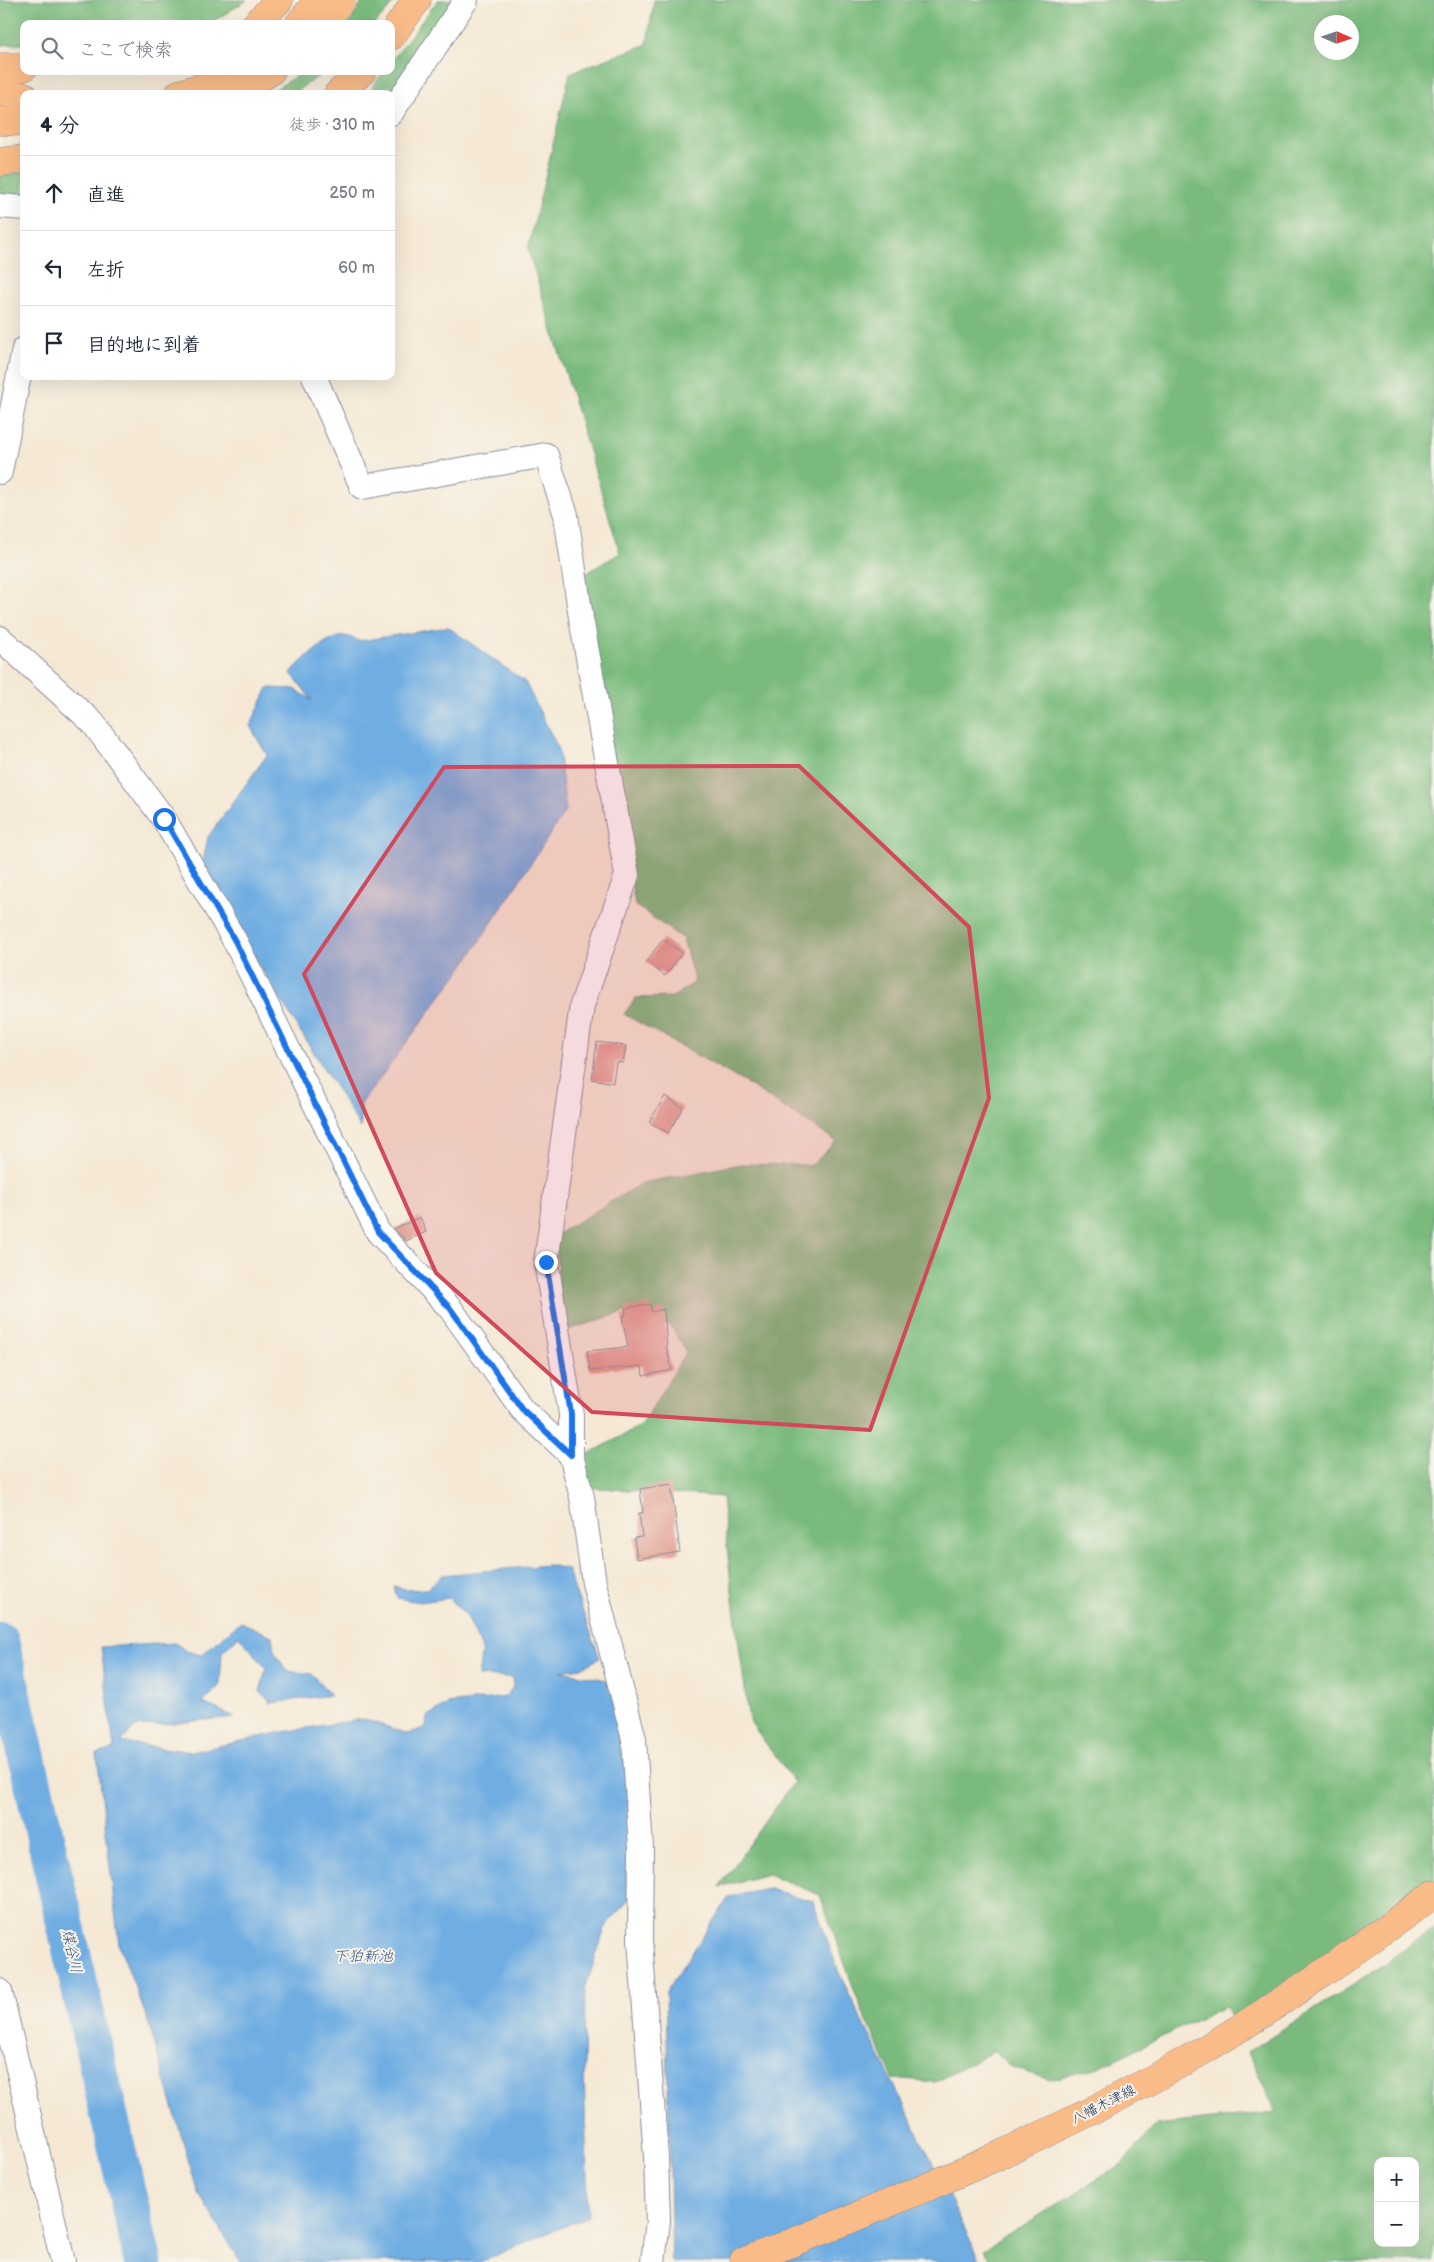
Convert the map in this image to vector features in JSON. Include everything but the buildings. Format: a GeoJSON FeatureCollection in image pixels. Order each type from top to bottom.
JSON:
{"type":"FeatureCollection","features":[{"type":"Feature","properties":{"kind":"main road"},"geometry":{"type":"LineString","coordinates":[[260,20],[279,0]]}},
{"type":"Feature","properties":{"kind":"main road"},"geometry":{"type":"LineString","coordinates":[[302,20],[319,0]]}},
{"type":"Feature","properties":{"kind":"main road"},"geometry":{"type":"LineString","coordinates":[[326,20],[341,0]]}},
{"type":"Feature","properties":{"kind":"main road"},"geometry":{"type":"LineString","coordinates":[[395,30],[417,0]]}},
{"type":"Feature","properties":{"kind":"main road"},"geometry":{"type":"LineString","coordinates":[[0,67],[20,67]]}},
{"type":"Feature","properties":{"kind":"main road"},"geometry":{"type":"LineString","coordinates":[[191,90],[227,75]]}},
{"type":"Feature","properties":{"kind":"main road"},"geometry":{"type":"LineString","coordinates":[[241,90],[265,75]]}},
{"type":"Feature","properties":{"kind":"main road"},"geometry":{"type":"LineString","coordinates":[[342,90],[358,75]]}},
{"type":"Feature","properties":{"kind":"main road"},"geometry":{"type":"LineString","coordinates":[[0,92],[20,95]]}},
{"type":"Feature","properties":{"kind":"main road"},"geometry":{"type":"LineString","coordinates":[[0,102],[20,104]]}},
{"type":"Feature","properties":{"kind":"main road"},"geometry":{"type":"LineString","coordinates":[[0,121],[20,122]]}},
{"type":"Feature","properties":{"kind":"main road"},"geometry":{"type":"LineString","coordinates":[[0,132],[20,130]]}},
{"type":"Feature","properties":{"kind":"main road"},"geometry":{"type":"LineString","coordinates":[[0,151],[20,151]]}},
{"type":"Feature","properties":{"kind":"main road"},"geometry":{"type":"LineString","coordinates":[[0,162],[20,160]]}},
{"type":"Feature","properties":{"kind":"main road","name":"八幡木津線"},"geometry":{"type":"LineString","coordinates":[[743,2262],[890,2203],[1099,2107],[1242,2027],[1347,1957],[1434,1894]]}},
{"type":"Feature","properties":{"kind":"street"},"geometry":{"type":"LineString","coordinates":[[395,107],[466,0]]}},
{"type":"Feature","properties":{"kind":"street"},"geometry":{"type":"LineString","coordinates":[[0,206],[20,208]]}},
{"type":"Feature","properties":{"kind":"street"},"geometry":{"type":"LineString","coordinates":[[0,472],[20,370]]}},
{"type":"Feature","properties":{"kind":"street"},"geometry":{"type":"LineString","coordinates":[[316,380],[362,487],[546,455],[566,516],[581,618],[627,875],[582,1005],[546,1262],[571,1414],[571,1455],[582,1497],[594,1583],[634,1739],[641,1848],[640,1940],[656,2157],[658,2221],[653,2262]]}},
{"type":"Feature","properties":{"kind":"street"},"geometry":{"type":"LineString","coordinates":[[0,638],[93,723],[164,819],[235,941],[378,1232],[450,1308],[522,1409],[571,1455]]}},
{"type":"Feature","properties":{"kind":"street"},"geometry":{"type":"LineString","coordinates":[[0,1991],[63,2262]]}},
{"type":"Feature","properties":{"kind":"highlighted area"},"geometry":{"type":"Polygon","coordinates":[[[799,766],[969,927],[989,1098],[870,1430],[592,1412],[436,1273],[304,974],[444,767],[799,766]]]}},
{"type":"Feature","properties":{"kind":"green space"},"geometry":{"type":"Polygon","coordinates":[[[0,0],[247,0],[215,20],[20,20],[20,44],[0,45],[0,0]]]}},
{"type":"Feature","properties":{"kind":"green space"},"geometry":{"type":"Polygon","coordinates":[[[363,0],[396,0],[378,20],[351,20],[363,0]]]}},
{"type":"Feature","properties":{"kind":"green space"},"geometry":{"type":"Polygon","coordinates":[[[438,0],[457,0],[392,90],[370,90],[381,75],[395,75],[395,57],[438,0]]]}},
{"type":"Feature","properties":{"kind":"green space"},"geometry":{"type":"Polygon","coordinates":[[[654,0],[1434,0],[1434,1881],[1288,1982],[1231,2017],[1226,2006],[1099,2067],[1049,2080],[1009,2066],[995,2050],[936,2082],[893,2078],[859,2003],[820,1895],[768,1874],[719,1887],[794,1782],[749,1720],[731,1585],[722,1497],[586,1487],[576,1461],[642,1425],[686,1352],[671,1326],[634,1309],[561,1332],[556,1235],[642,1183],[741,1164],[812,1165],[836,1141],[746,1083],[624,1014],[636,998],[673,997],[695,982],[683,939],[635,905],[585,574],[620,553],[528,249],[570,73],[647,44],[654,0]]]}},
{"type":"Feature","properties":{"kind":"green space"},"geometry":{"type":"Polygon","coordinates":[[[298,75],[320,75],[298,90],[274,90],[298,75]]]}},
{"type":"Feature","properties":{"kind":"green space"},"geometry":{"type":"Polygon","coordinates":[[[20,172],[20,196],[0,194],[0,175],[20,172]]]}},
{"type":"Feature","properties":{"kind":"green space"},"geometry":{"type":"Polygon","coordinates":[[[1434,1928],[1434,2262],[993,2262],[984,2250],[1122,2164],[1156,2125],[1276,2112],[1248,2052],[1361,1980],[1434,1928]]]}},
{"type":"Feature","properties":{"kind":"water"},"geometry":{"type":"Polygon","coordinates":[[[448,627],[525,682],[558,748],[566,810],[464,965],[361,1104],[361,1128],[201,873],[208,837],[267,755],[250,726],[268,688],[295,689],[312,700],[291,673],[322,645],[344,636],[359,641],[448,627]]]}},
{"type":"Feature","properties":{"kind":"water","name":"下狛新池"},"geometry":{"type":"Polygon","coordinates":[[[548,1565],[567,1569],[600,1658],[581,1668],[561,1671],[602,1679],[616,1689],[630,1746],[630,1897],[605,1928],[585,1989],[584,2070],[588,2216],[480,2262],[241,2262],[198,2193],[148,2021],[119,1945],[97,1754],[114,1749],[101,1647],[175,1643],[186,1651],[201,1655],[241,1622],[272,1636],[274,1651],[287,1671],[312,1674],[331,1695],[271,1703],[260,1692],[266,1668],[239,1636],[222,1652],[220,1685],[203,1703],[235,1717],[135,1727],[121,1742],[191,1752],[283,1732],[364,1719],[408,1734],[426,1727],[427,1717],[448,1704],[505,1697],[513,1687],[512,1677],[478,1676],[482,1649],[468,1618],[449,1598],[420,1602],[397,1598],[394,1586],[408,1590],[427,1589],[442,1575],[548,1565]]]}},
{"type":"Feature","properties":{"kind":"water"},"geometry":{"type":"Polygon","coordinates":[[[769,1889],[813,1901],[839,1973],[981,2262],[672,2262],[666,1992],[729,1897],[769,1889]]]}},
{"type":"Feature","properties":{"kind":"waterway","name":"煤谷川"},"geometry":{"type":"LineString","coordinates":[[0,1641],[143,2262]]}},
{"type":"Feature","properties":{"kind":"route"},"geometry":{"type":"LineString","coordinates":[[164,819],[235,941],[378,1232],[450,1308],[522,1409],[571,1455],[571,1414],[546,1262]]}}]}
